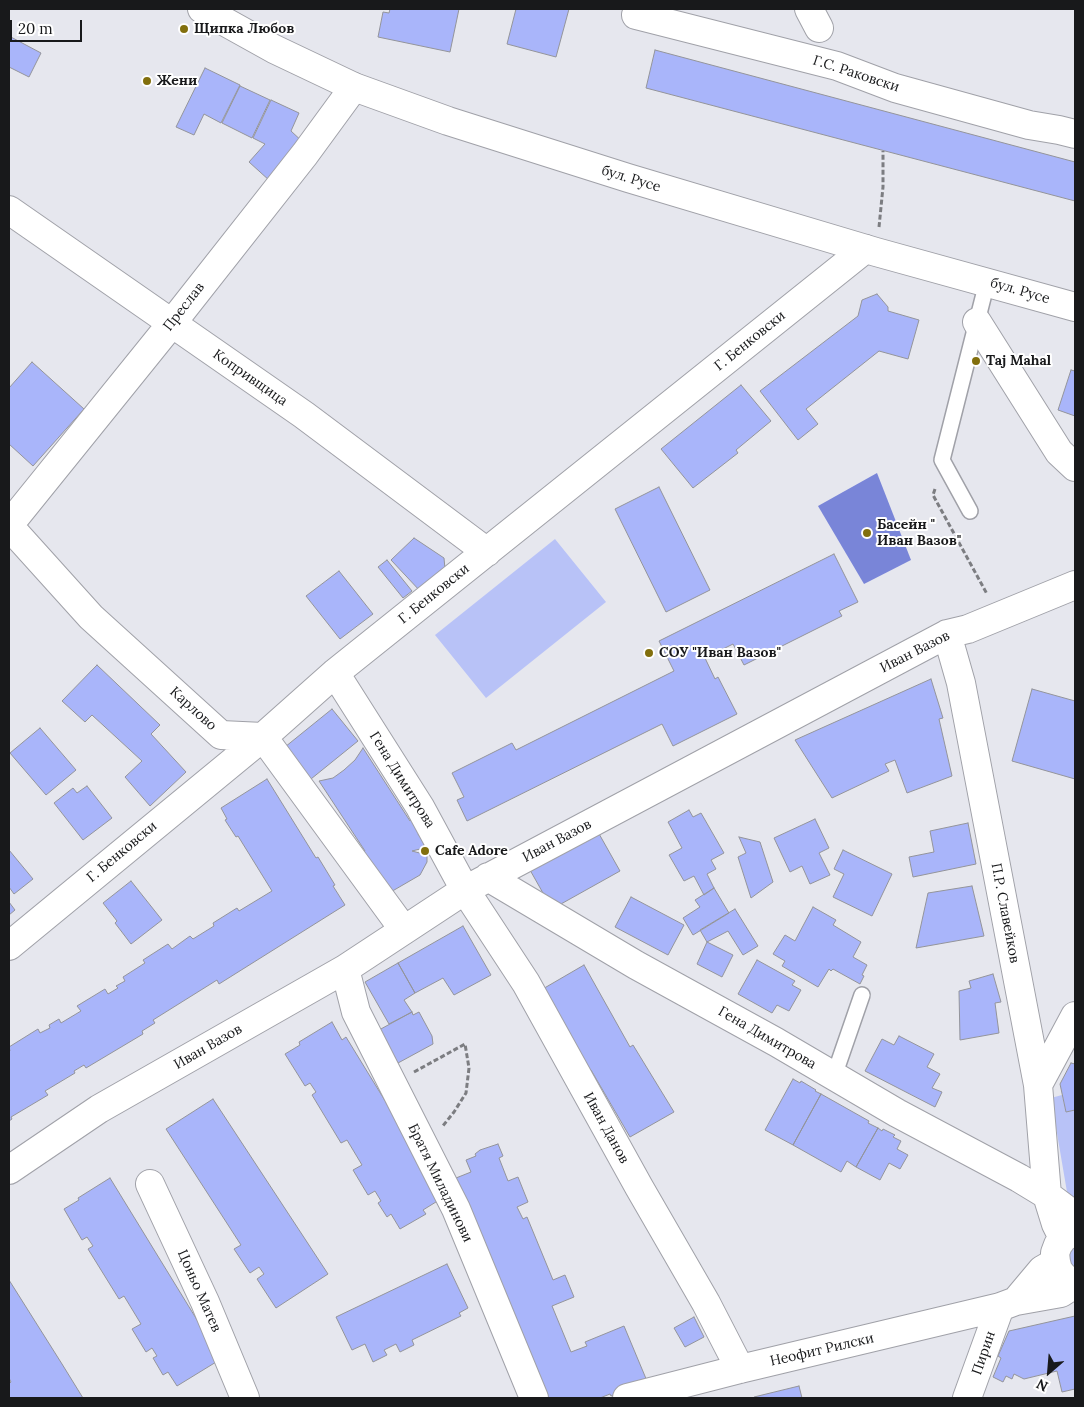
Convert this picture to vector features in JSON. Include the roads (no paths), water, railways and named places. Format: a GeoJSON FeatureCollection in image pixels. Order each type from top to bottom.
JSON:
{"type":"FeatureCollection","features":[{"type":"Feature","properties":{"kind":"street","name":"бул. Русе"},"geometry":{"type":"LineString","coordinates":[[202,9],[274,49],[354,87],[448,121],[628,178],[871,251],[1075,307]]}},
{"type":"Feature","properties":{"kind":"street","name":"Г.С. Раковски"},"geometry":{"type":"LineString","coordinates":[[636,15],[837,66],[905,90],[1029,125],[1075,134]]}},
{"type":"Feature","properties":{"kind":"street","name":"Преслав"},"geometry":{"type":"LineString","coordinates":[[9,525],[172,323],[305,154],[354,87]]}},
{"type":"Feature","properties":{"kind":"street","name":"Копривщица"},"geometry":{"type":"LineString","coordinates":[[9,210],[304,415],[487,552]]}},
{"type":"Feature","properties":{"kind":"street","name":"Г. Бенковски"},"geometry":{"type":"LineString","coordinates":[[9,946],[263,736],[335,673],[871,251]]}},
{"type":"Feature","properties":{"kind":"street"},"geometry":{"type":"LineString","coordinates":[[977,322],[1067,460]]}},
{"type":"Feature","properties":{"kind":"street","name":"Карлово"},"geometry":{"type":"LineString","coordinates":[[9,525],[91,617],[221,734],[263,736]]}},
{"type":"Feature","properties":{"kind":"street","name":"Иван Вазов"},"geometry":{"type":"LineString","coordinates":[[9,1170],[99,1109],[345,968],[476,884],[947,634],[968,629],[1075,584]]}},
{"type":"Feature","properties":{"kind":"street","name":"П.Р. Славейков"},"geometry":{"type":"LineString","coordinates":[[947,634],[961,683],[1038,1085],[1047,1195]]}},
{"type":"Feature","properties":{"kind":"street","name":"Гена Димитрова"},"geometry":{"type":"LineString","coordinates":[[335,673],[420,807],[476,884],[636,965],[776,1042],[897,1113],[1047,1195]]}},
{"type":"Feature","properties":{"kind":"street"},"geometry":{"type":"LineString","coordinates":[[263,736],[404,930]]}},
{"type":"Feature","properties":{"kind":"street","name":"Иван Данов"},"geometry":{"type":"LineString","coordinates":[[476,884],[526,983],[639,1188],[706,1304],[740,1369]]}},
{"type":"Feature","properties":{"kind":"street","name":"Братя Миладинови"},"geometry":{"type":"LineString","coordinates":[[345,968],[356,1012],[456,1209],[534,1398]]}},
{"type":"Feature","properties":{"kind":"street"},"geometry":{"type":"LineString","coordinates":[[1038,1085],[1075,1016]]}},
{"type":"Feature","properties":{"kind":"street","name":"Цоньо Матев"},"geometry":{"type":"LineString","coordinates":[[150,1184],[205,1302],[245,1398]]}},
{"type":"Feature","properties":{"kind":"street"},"geometry":{"type":"LineString","coordinates":[[1047,1195],[1056,1224],[1067,1238]]}},
{"type":"Feature","properties":{"kind":"street"},"geometry":{"type":"LineString","coordinates":[[1067,1238],[1058,1270],[1075,1284]]}},
{"type":"Feature","properties":{"kind":"street"},"geometry":{"type":"LineString","coordinates":[[1008,1304],[1042,1270],[1067,1238]]}},
{"type":"Feature","properties":{"kind":"street","name":"Неофит Рилски"},"geometry":{"type":"LineString","coordinates":[[628,1398],[1008,1304],[1061,1293],[1075,1284]]}},
{"type":"Feature","properties":{"kind":"street","name":"Пирин"},"geometry":{"type":"LineString","coordinates":[[968,1398],[1008,1304]]}},
{"type":"Feature","properties":{"kind":"lane"},"geometry":{"type":"LineString","coordinates":[[970,510],[942,460],[987,282]]}},
{"type":"Feature","properties":{"kind":"lane"},"geometry":{"type":"LineString","coordinates":[[834,1076],[862,995]]}},
{"type":"Feature","properties":{"kind":"place","name":"Щипка Любов"},"geometry":{"type":"Point","coordinates":[184,29]}},
{"type":"Feature","properties":{"kind":"place","name":"Жени"},"geometry":{"type":"Point","coordinates":[147,81]}},
{"type":"Feature","properties":{"kind":"place","name":"Taj Mahal"},"geometry":{"type":"Point","coordinates":[976,361]}},
{"type":"Feature","properties":{"kind":"place","name":"Басейн \" Иван Вазов\""},"geometry":{"type":"Point","coordinates":[867,533]}},
{"type":"Feature","properties":{"kind":"place","name":"СОУ \"Иван Вазов\""},"geometry":{"type":"Point","coordinates":[649,653]}},
{"type":"Feature","properties":{"kind":"place","name":"Cafe Adore"},"geometry":{"type":"Point","coordinates":[425,851]}}]}
